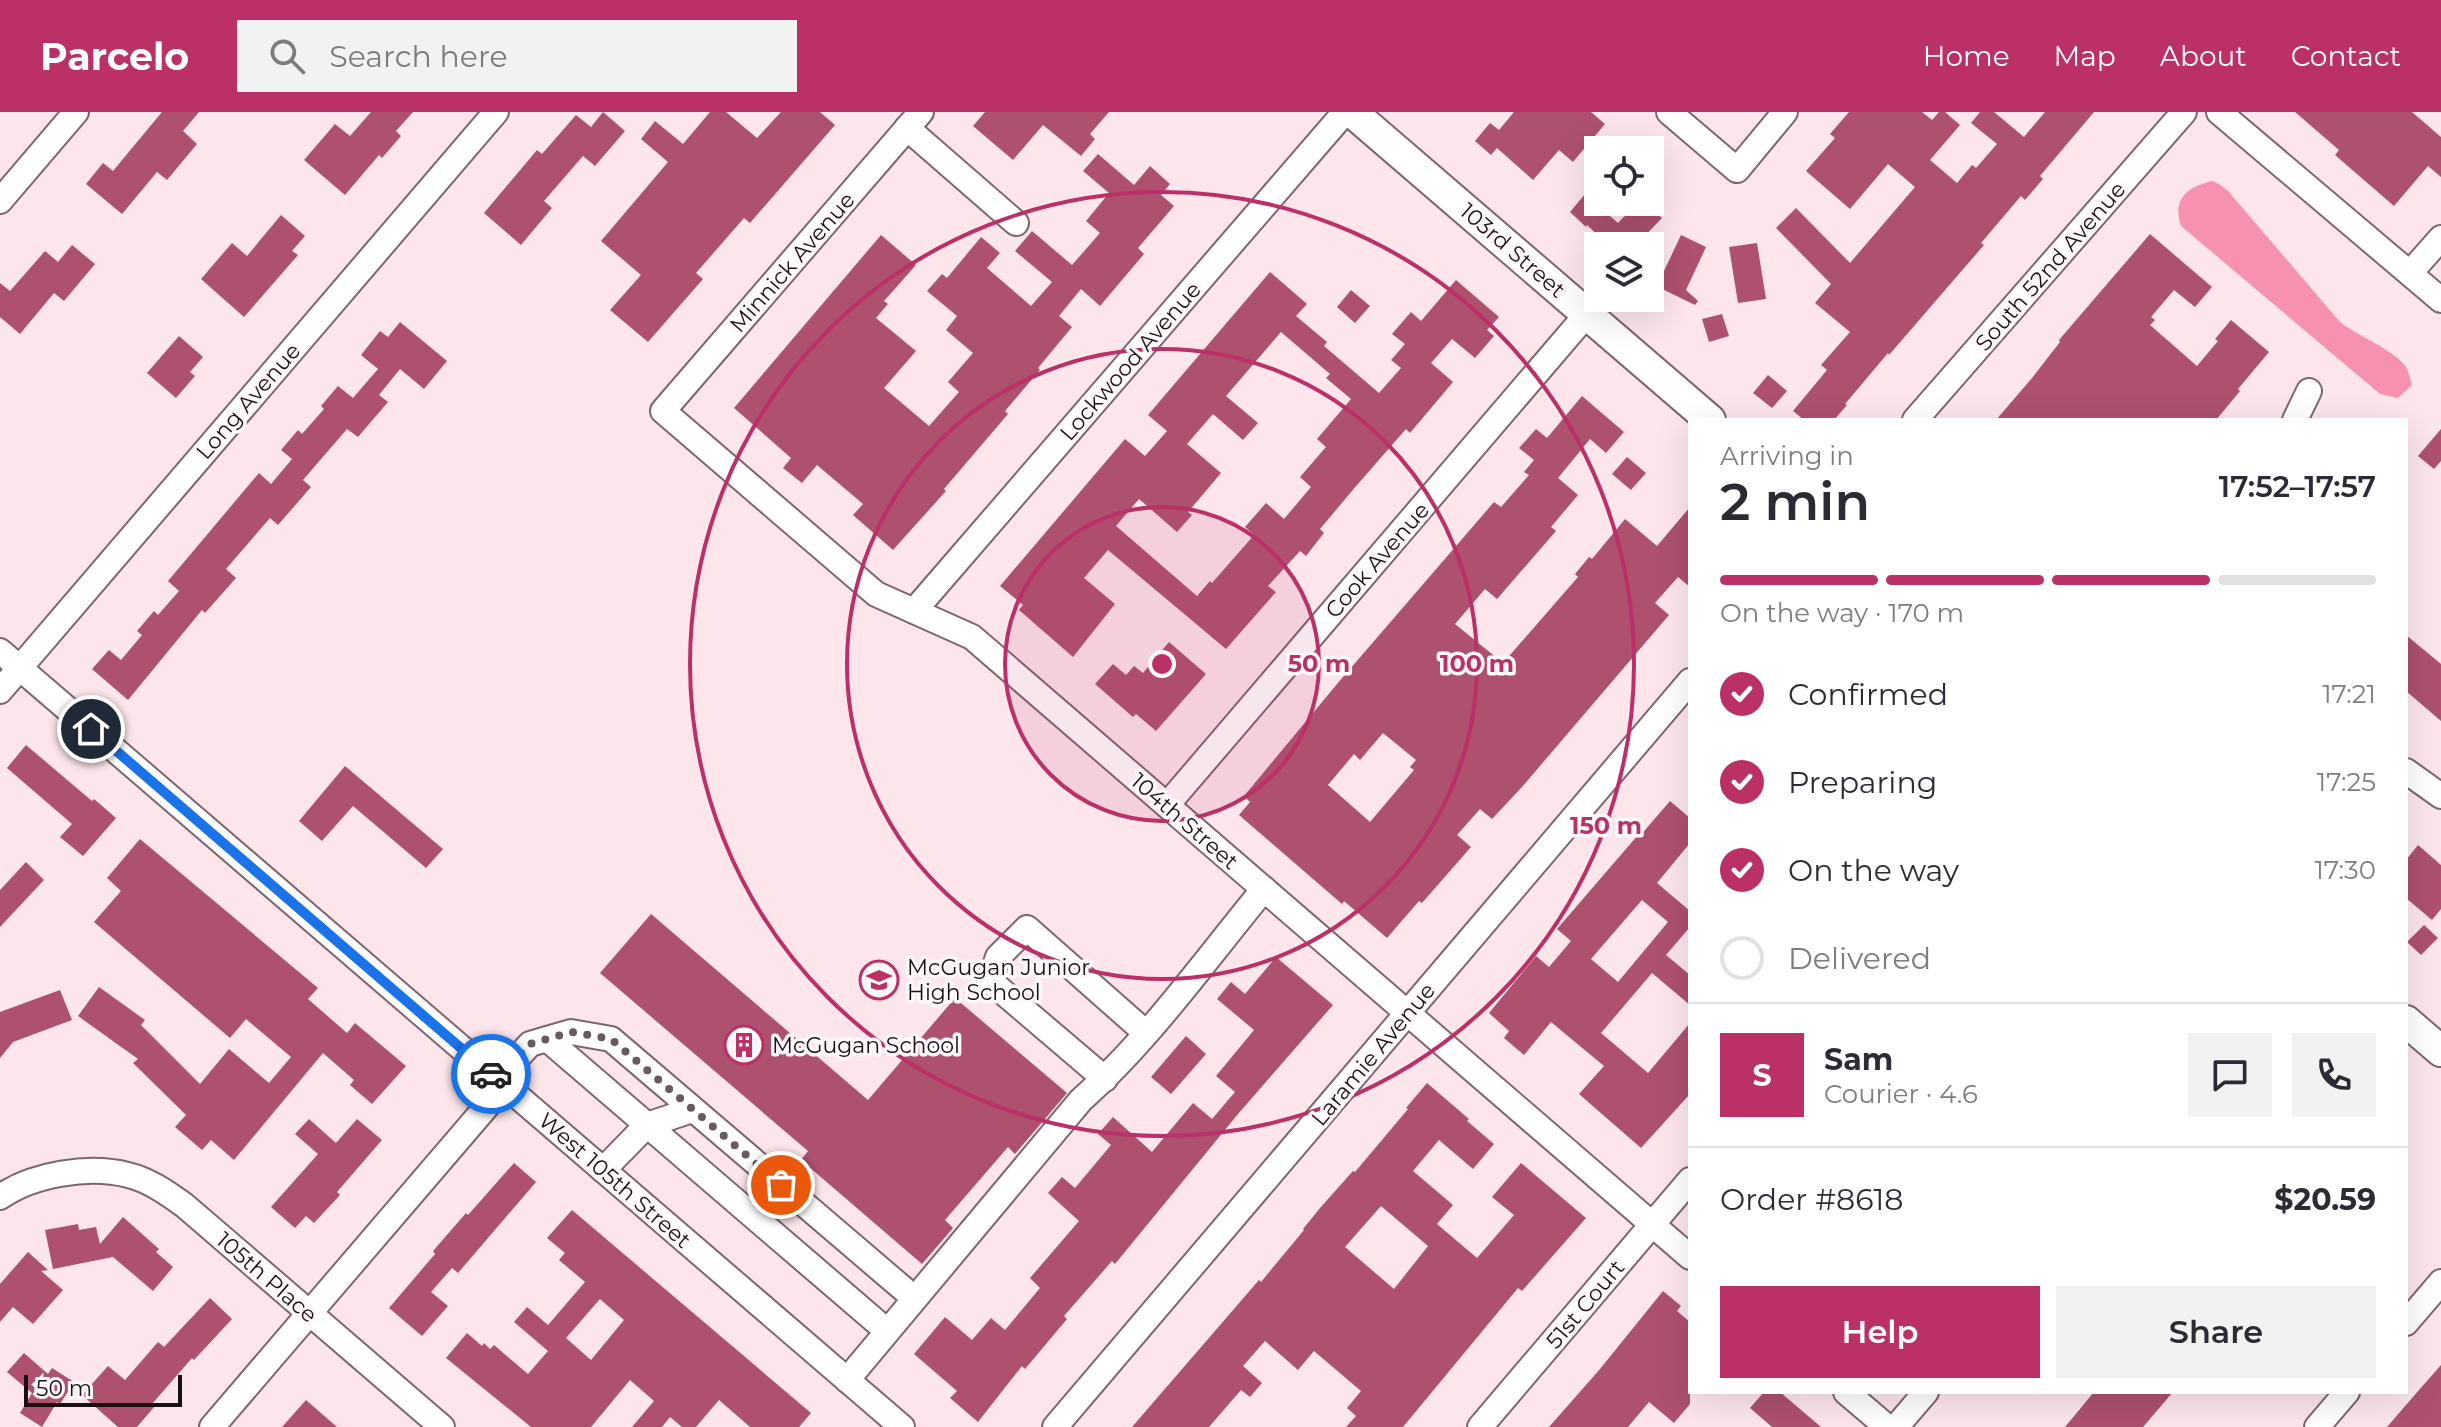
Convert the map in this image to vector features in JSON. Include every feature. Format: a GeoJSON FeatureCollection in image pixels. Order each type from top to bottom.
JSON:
{"type":"FeatureCollection","features":[{"type":"Feature","properties":{"kind":"main road","name":"103rd Street"},"geometry":{"type":"LineString","coordinates":[[1352,112],[1708,418]]}},
{"type":"Feature","properties":{"kind":"main road"},"geometry":{"type":"LineString","coordinates":[[2408,1023],[2441,1051]]}},
{"type":"Feature","properties":{"kind":"street"},"geometry":{"type":"LineString","coordinates":[[0,201],[76,112]]}},
{"type":"Feature","properties":{"kind":"street","name":"Long Avenue"},"geometry":{"type":"LineString","coordinates":[[0,691],[496,112]]}},
{"type":"Feature","properties":{"kind":"street","name":"Lockwood Avenue"},"geometry":{"type":"LineString","coordinates":[[914,611],[1345,112]]}},
{"type":"Feature","properties":{"kind":"street"},"geometry":{"type":"LineString","coordinates":[[1669,112],[1737,170],[1785,112]]}},
{"type":"Feature","properties":{"kind":"street","name":"South 52nd Avenue"},"geometry":{"type":"LineString","coordinates":[[1917,418],[2184,112]]}},
{"type":"Feature","properties":{"kind":"street"},"geometry":{"type":"LineString","coordinates":[[2219,112],[2441,300]]}},
{"type":"Feature","properties":{"kind":"street"},"geometry":{"type":"LineString","coordinates":[[914,120],[1016,223]]}},
{"type":"Feature","properties":{"kind":"street","name":"Minnick Avenue"},"geometry":{"type":"LineString","coordinates":[[663,411],[914,120]]}},
{"type":"Feature","properties":{"kind":"street"},"geometry":{"type":"LineString","coordinates":[[2410,273],[2441,238]]}},
{"type":"Feature","properties":{"kind":"street","name":"Cook Avenue"},"geometry":{"type":"LineString","coordinates":[[1167,805],[1587,314]]}},
{"type":"Feature","properties":{"kind":"street"},"geometry":{"type":"LineString","coordinates":[[2296,418],[2309,391]]}},
{"type":"Feature","properties":{"kind":"street","name":"104th Street"},"geometry":{"type":"LineString","coordinates":[[663,411],[876,594],[972,637],[1688,1255]]}},
{"type":"Feature","properties":{"kind":"street","name":"West 105th Street"},"geometry":{"type":"LineString","coordinates":[[0,651],[902,1427]]}},
{"type":"Feature","properties":{"kind":"street","name":"Laramie Avenue"},"geometry":{"type":"LineString","coordinates":[[1055,1427],[1688,683]]}},
{"type":"Feature","properties":{"kind":"street"},"geometry":{"type":"LineString","coordinates":[[2408,772],[2441,796]]}},
{"type":"Feature","properties":{"kind":"street"},"geometry":{"type":"LineString","coordinates":[[847,1380],[1081,1100],[1105,1079],[1146,1033],[1264,889]]}},
{"type":"Feature","properties":{"kind":"street"},"geometry":{"type":"LineString","coordinates":[[1105,1079],[990,981],[998,957],[1027,928],[1146,1033]]}},
{"type":"Feature","properties":{"kind":"street"},"geometry":{"type":"LineString","coordinates":[[212,1427],[310,1313],[530,1044],[571,1032],[611,1039],[914,1298]]}},
{"type":"Feature","properties":{"kind":"street"},"geometry":{"type":"LineString","coordinates":[[547,1039],[887,1331]]}},
{"type":"Feature","properties":{"kind":"street"},"geometry":{"type":"LineString","coordinates":[[603,1170],[647,1125],[692,1110]]}},
{"type":"Feature","properties":{"kind":"street","name":"105th Place"},"geometry":{"type":"LineString","coordinates":[[0,1197],[13,1188],[43,1177],[72,1172],[128,1175],[156,1186],[184,1205],[442,1427]]}},
{"type":"Feature","properties":{"kind":"street","name":"51st Court"},"geometry":{"type":"LineString","coordinates":[[1480,1427],[1688,1182]]}},
{"type":"Feature","properties":{"kind":"street"},"geometry":{"type":"LineString","coordinates":[[2408,1321],[2441,1282]]}},
{"type":"Feature","properties":{"kind":"street"},"geometry":{"type":"LineString","coordinates":[[1848,1394],[1887,1427]]}},
{"type":"Feature","properties":{"kind":"street"},"geometry":{"type":"LineString","coordinates":[[1896,1427],[1924,1394]]}},
{"type":"Feature","properties":{"kind":"street"},"geometry":{"type":"LineString","coordinates":[[2317,1427],[2345,1394]]}},
{"type":"Feature","properties":{"kind":"shaded area"},"geometry":{"type":"Polygon","coordinates":[[[2212,181],[2228,191],[2340,322],[2400,360],[2408,370],[2412,385],[2398,398],[2380,394],[2181,226],[2180,201],[2195,187],[2212,181]]]}},
{"type":"Feature","properties":{"kind":"building"},"geometry":{"type":"Polygon","coordinates":[[[162,112],[199,112],[183,131],[197,144],[167,180],[157,172],[122,214],[86,184],[103,163],[113,171],[162,112]]]}},
{"type":"Feature","properties":{"kind":"building"},"geometry":{"type":"Polygon","coordinates":[[[371,112],[413,112],[396,131],[401,136],[382,158],[379,155],[345,195],[304,160],[335,124],[350,136],[371,112]]]}},
{"type":"Feature","properties":{"kind":"building"},"geometry":{"type":"Polygon","coordinates":[[[603,112],[625,131],[595,166],[583,156],[544,201],[552,208],[521,245],[484,213],[537,150],[542,154],[576,115],[591,127],[603,112]]]}},
{"type":"Feature","properties":{"kind":"building"},"geometry":{"type":"Polygon","coordinates":[[[710,112],[726,112],[757,138],[781,112],[820,112],[835,125],[750,223],[744,218],[696,273],[703,279],[648,342],[610,310],[641,275],[601,241],[668,162],[641,139],[655,121],[683,144],[710,112]]]}},
{"type":"Feature","properties":{"kind":"building"},"geometry":{"type":"Polygon","coordinates":[[[985,112],[1109,112],[1090,134],[1095,139],[1081,156],[1043,125],[1013,160],[973,126],[985,112]]]}},
{"type":"Feature","properties":{"kind":"building"},"geometry":{"type":"Polygon","coordinates":[[[1514,112],[1591,112],[1605,124],[1595,136],[1584,136],[1584,149],[1573,162],[1559,150],[1533,180],[1497,148],[1491,155],[1475,141],[1490,123],[1499,130],[1514,112]]]}},
{"type":"Feature","properties":{"kind":"building"},"geometry":{"type":"Polygon","coordinates":[[[1849,112],[1922,112],[1932,120],[1939,112],[1945,112],[1960,125],[1930,160],[1957,183],[1972,165],[1976,168],[1997,144],[1971,123],[1980,112],[1994,112],[2024,137],[2045,112],[2094,112],[2040,176],[2043,179],[2025,200],[2021,196],[1981,243],[1984,245],[1888,353],[1836,418],[1802,418],[1793,411],[1827,370],[1821,365],[1850,332],[1815,303],[1831,284],[1776,228],[1796,208],[1850,263],[1915,187],[1888,164],[1850,209],[1806,171],[1835,138],[1830,134],[1849,112]]]}},
{"type":"Feature","properties":{"kind":"building"},"geometry":{"type":"Polygon","coordinates":[[[2295,112],[2412,112],[2441,137],[2441,177],[2428,166],[2394,206],[2335,155],[2339,150],[2295,112]]]}},
{"type":"Feature","properties":{"kind":"building"},"geometry":{"type":"Polygon","coordinates":[[[1098,154],[1134,185],[1150,166],[1170,184],[1161,195],[1174,206],[1138,248],[1144,254],[1100,306],[1081,289],[1059,316],[1072,327],[1005,411],[1008,414],[893,550],[853,515],[863,504],[817,465],[802,483],[783,468],[791,458],[734,408],[881,235],[916,265],[884,301],[888,304],[876,318],[916,351],[884,388],[929,426],[959,392],[948,382],[973,353],[946,330],[957,316],[927,291],[942,274],[947,278],[981,237],[1000,253],[987,268],[1031,306],[1052,282],[1015,251],[1032,231],[1072,265],[1100,233],[1086,221],[1109,193],[1083,171],[1098,154]]]}},
{"type":"Feature","properties":{"kind":"building"},"geometry":{"type":"Polygon","coordinates":[[[1584,195],[1584,216],[1610,216],[1618,223],[1625,216],[1662,218],[1648,232],[1594,232],[1570,212],[1584,195]]]}},
{"type":"Feature","properties":{"kind":"building"},"geometry":{"type":"Polygon","coordinates":[[[281,215],[305,236],[292,251],[298,255],[244,317],[201,279],[232,243],[247,256],[281,215]]]}},
{"type":"Feature","properties":{"kind":"building"},"geometry":{"type":"Polygon","coordinates":[[[2150,234],[2212,287],[2195,307],[2174,290],[2151,317],[2155,320],[2150,325],[2197,366],[2231,320],[2269,352],[2218,418],[1998,418],[2059,340],[2150,234]]]}},
{"type":"Feature","properties":{"kind":"building"},"geometry":{"type":"Polygon","coordinates":[[[1681,235],[1706,247],[1686,290],[1698,301],[1695,305],[1664,290],[1664,271],[1681,235]]]}},
{"type":"Feature","properties":{"kind":"building"},"geometry":{"type":"Polygon","coordinates":[[[1757,243],[1766,299],[1738,303],[1729,247],[1757,243]]]}},
{"type":"Feature","properties":{"kind":"building"},"geometry":{"type":"Polygon","coordinates":[[[72,245],[95,264],[64,301],[54,293],[20,334],[0,317],[0,283],[10,291],[45,251],[58,262],[72,245]]]}},
{"type":"Feature","properties":{"kind":"building"},"geometry":{"type":"Polygon","coordinates":[[[1270,272],[1307,304],[1296,316],[1327,342],[1324,346],[1379,393],[1401,368],[1391,360],[1405,344],[1392,334],[1411,312],[1421,321],[1456,280],[1499,317],[1487,330],[1494,336],[1475,358],[1452,339],[1431,363],[1453,382],[1410,433],[1406,429],[1357,485],[1320,529],[1324,533],[1306,556],[1300,551],[1268,586],[1276,592],[1226,649],[1108,550],[1084,578],[1115,604],[1073,657],[1019,610],[1023,605],[1000,586],[1125,439],[1145,456],[1167,431],[1148,415],[1270,272]],[[1281,332],[1226,396],[1258,423],[1243,440],[1213,414],[1187,444],[1221,473],[1188,512],[1192,515],[1177,532],[1139,499],[1116,526],[1197,596],[1254,535],[1245,527],[1266,503],[1284,519],[1311,487],[1300,477],[1326,447],[1317,439],[1351,399],[1326,378],[1330,374],[1281,332]]]}},
{"type":"Feature","properties":{"kind":"building"},"geometry":{"type":"Polygon","coordinates":[[[1351,290],[1370,306],[1355,323],[1337,307],[1351,290]]]}},
{"type":"Feature","properties":{"kind":"building"},"geometry":{"type":"Polygon","coordinates":[[[1722,314],[1729,336],[1709,342],[1702,319],[1722,314]]]}},
{"type":"Feature","properties":{"kind":"building"},"geometry":{"type":"Polygon","coordinates":[[[400,322],[447,361],[424,389],[400,369],[379,395],[388,402],[358,437],[347,429],[303,480],[311,487],[278,525],[270,518],[226,569],[236,578],[205,613],[202,610],[128,700],[92,669],[109,650],[121,660],[142,635],[137,631],[154,611],[158,615],[179,591],[168,581],[259,473],[271,484],[292,459],[281,450],[298,430],[302,434],[324,409],[321,406],[338,386],[353,398],[378,369],[361,355],[380,331],[388,337],[400,322]]]}},
{"type":"Feature","properties":{"kind":"building"},"geometry":{"type":"Polygon","coordinates":[[[179,336],[203,357],[190,372],[195,376],[176,398],[147,373],[179,336]]]}},
{"type":"Feature","properties":{"kind":"building"},"geometry":{"type":"Polygon","coordinates":[[[1768,375],[1787,391],[1772,408],[1753,393],[1768,375]]]}},
{"type":"Feature","properties":{"kind":"building"},"geometry":{"type":"Polygon","coordinates":[[[1582,396],[1624,432],[1606,453],[1590,439],[1558,478],[1578,495],[1551,527],[1556,531],[1497,599],[1485,589],[1455,624],[1503,663],[1578,577],[1575,574],[1589,557],[1592,559],[1625,519],[1657,546],[1688,509],[1688,585],[1678,577],[1655,603],[1669,615],[1492,819],[1480,809],[1457,835],[1471,847],[1387,938],[1344,901],[1342,904],[1239,815],[1250,802],[1244,796],[1494,502],[1501,507],[1529,475],[1524,472],[1534,460],[1519,448],[1536,429],[1547,438],[1582,396]],[[1383,733],[1360,760],[1354,754],[1328,785],[1370,822],[1414,770],[1410,767],[1416,760],[1383,733]]]}},
{"type":"Feature","properties":{"kind":"building"},"geometry":{"type":"Polygon","coordinates":[[[2441,429],[2441,461],[2434,469],[2418,456],[2441,429]]]}},
{"type":"Feature","properties":{"kind":"building"},"geometry":{"type":"Polygon","coordinates":[[[1627,457],[1646,473],[1631,490],[1612,474],[1627,457]]]}},
{"type":"Feature","properties":{"kind":"building"},"geometry":{"type":"Polygon","coordinates":[[[2408,637],[2441,664],[2441,721],[2408,693],[2408,637]]]}},
{"type":"Feature","properties":{"kind":"building"},"geometry":{"type":"Polygon","coordinates":[[[1169,642],[1206,674],[1156,731],[1136,714],[1133,717],[1095,684],[1113,664],[1126,675],[1134,666],[1143,673],[1169,642]]]}},
{"type":"Feature","properties":{"kind":"building"},"geometry":{"type":"Polygon","coordinates":[[[26,745],[116,818],[83,856],[60,837],[72,824],[7,768],[26,745]]]}},
{"type":"Feature","properties":{"kind":"building"},"geometry":{"type":"Polygon","coordinates":[[[345,766],[443,849],[426,868],[353,806],[322,841],[299,821],[345,766]]]}},
{"type":"Feature","properties":{"kind":"building"},"geometry":{"type":"Polygon","coordinates":[[[1670,801],[1688,816],[1688,845],[1657,883],[1688,909],[1688,929],[1666,955],[1688,973],[1688,1003],[1652,973],[1601,1033],[1648,1073],[1688,1025],[1688,1096],[1641,1148],[1579,1094],[1604,1066],[1551,1022],[1524,1055],[1504,1038],[1509,1031],[1489,1013],[1536,956],[1549,967],[1571,941],[1557,929],[1670,801]],[[1642,900],[1591,959],[1618,982],[1668,922],[1642,900]]]}},
{"type":"Feature","properties":{"kind":"building"},"geometry":{"type":"Polygon","coordinates":[[[140,839],[318,988],[308,999],[347,1033],[355,1023],[406,1066],[372,1104],[350,1085],[354,1080],[323,1053],[234,1160],[211,1140],[202,1150],[175,1127],[186,1115],[133,1063],[138,1059],[78,1016],[99,987],[145,1020],[141,1025],[200,1084],[229,1049],[269,1083],[291,1057],[246,1019],[230,1038],[94,922],[121,891],[107,878],[140,839]]]}},
{"type":"Feature","properties":{"kind":"building"},"geometry":{"type":"Polygon","coordinates":[[[2418,845],[2441,865],[2441,909],[2432,920],[2408,900],[2408,858],[2418,845]]]}},
{"type":"Feature","properties":{"kind":"building"},"geometry":{"type":"Polygon","coordinates":[[[26,862],[44,880],[0,927],[0,890],[26,862]]]}},
{"type":"Feature","properties":{"kind":"building","name":"McGugan School"},"geometry":{"type":"Polygon","coordinates":[[[651,914],[868,1100],[955,998],[1067,1093],[1015,1154],[1008,1147],[945,1220],[953,1228],[922,1264],[801,1160],[808,1151],[600,973],[651,914]]]}},
{"type":"Feature","properties":{"kind":"building"},"geometry":{"type":"Polygon","coordinates":[[[2424,925],[2438,938],[2421,955],[2408,941],[2424,925]]]}},
{"type":"Feature","properties":{"kind":"building"},"geometry":{"type":"Polygon","coordinates":[[[1276,957],[1333,1005],[1238,1114],[1115,1264],[1112,1261],[1064,1316],[1067,1319],[1025,1369],[1022,1366],[978,1422],[950,1398],[957,1391],[914,1354],[945,1317],[972,1340],[991,1318],[1005,1330],[1040,1288],[1030,1278],[1079,1221],[1048,1193],[1062,1177],[1075,1188],[1111,1145],[1098,1134],[1113,1117],[1152,1152],[1193,1103],[1212,1119],[1235,1092],[1216,1076],[1254,1030],[1217,999],[1231,982],[1245,994],[1276,957]]]}},
{"type":"Feature","properties":{"kind":"building"},"geometry":{"type":"Polygon","coordinates":[[[60,990],[72,1020],[13,1042],[0,1058],[0,1012],[60,990]]]}},
{"type":"Feature","properties":{"kind":"building"},"geometry":{"type":"Polygon","coordinates":[[[1186,1036],[1206,1054],[1171,1094],[1151,1077],[1186,1036]]]}},
{"type":"Feature","properties":{"kind":"building"},"geometry":{"type":"Polygon","coordinates":[[[1427,1083],[1494,1144],[1473,1169],[1439,1140],[1413,1171],[1453,1205],[1437,1224],[1477,1258],[1514,1215],[1492,1197],[1521,1163],[1586,1218],[1522,1291],[1518,1288],[1403,1427],[1346,1427],[1356,1416],[1347,1408],[1361,1391],[1314,1351],[1298,1370],[1265,1341],[1243,1366],[1262,1383],[1250,1397],[1241,1390],[1209,1427],[1132,1427],[1259,1280],[1261,1282],[1427,1083]],[[1381,1206],[1345,1247],[1394,1289],[1428,1246],[1381,1206]]]}},
{"type":"Feature","properties":{"kind":"building"},"geometry":{"type":"Polygon","coordinates":[[[309,1119],[336,1143],[357,1119],[382,1140],[314,1223],[306,1216],[295,1228],[271,1207],[318,1154],[295,1134],[309,1119]]]}},
{"type":"Feature","properties":{"kind":"building"},"geometry":{"type":"Polygon","coordinates":[[[514,1163],[536,1182],[458,1273],[452,1268],[431,1292],[448,1306],[422,1336],[389,1308],[435,1254],[433,1251],[514,1163]]]}},
{"type":"Feature","properties":{"kind":"building"},"geometry":{"type":"Polygon","coordinates":[[[572,1210],[811,1413],[799,1427],[750,1427],[719,1400],[696,1427],[682,1427],[670,1417],[662,1427],[632,1427],[654,1401],[630,1380],[591,1427],[531,1427],[446,1358],[467,1333],[482,1346],[484,1343],[490,1349],[494,1345],[528,1374],[548,1351],[514,1322],[527,1307],[548,1325],[585,1282],[559,1260],[565,1253],[547,1238],[572,1210]],[[600,1299],[566,1338],[591,1360],[624,1320],[600,1299]]]}},
{"type":"Feature","properties":{"kind":"building"},"geometry":{"type":"Polygon","coordinates":[[[123,1217],[159,1249],[156,1252],[173,1267],[153,1291],[113,1257],[53,1269],[45,1230],[78,1224],[79,1230],[96,1227],[100,1244],[123,1217]]]}},
{"type":"Feature","properties":{"kind":"building"},"geometry":{"type":"Polygon","coordinates":[[[28,1252],[48,1270],[41,1271],[63,1290],[33,1324],[13,1307],[0,1322],[0,1284],[28,1252]]]}},
{"type":"Feature","properties":{"kind":"building"},"geometry":{"type":"Polygon","coordinates":[[[1663,1291],[1681,1306],[1677,1311],[1688,1320],[1690,1404],[1674,1423],[1649,1402],[1628,1427],[1549,1427],[1663,1291]]]}},
{"type":"Feature","properties":{"kind":"building"},"geometry":{"type":"Polygon","coordinates":[[[210,1298],[232,1319],[194,1360],[192,1358],[152,1404],[155,1406],[137,1427],[118,1427],[82,1395],[108,1366],[125,1380],[158,1342],[164,1347],[210,1298]]]}},
{"type":"Feature","properties":{"kind":"building"},"geometry":{"type":"Polygon","coordinates":[[[24,1353],[48,1374],[52,1368],[74,1382],[42,1427],[20,1413],[32,1393],[7,1372],[24,1353]]]}},
{"type":"Feature","properties":{"kind":"building"},"geometry":{"type":"Polygon","coordinates":[[[2441,1365],[2441,1427],[2387,1427],[2419,1390],[2441,1365]]]}},
{"type":"Feature","properties":{"kind":"building"},"geometry":{"type":"Polygon","coordinates":[[[1762,1394],[1782,1394],[1821,1427],[1772,1427],[1750,1408],[1762,1394]]]}},
{"type":"Feature","properties":{"kind":"building"},"geometry":{"type":"Polygon","coordinates":[[[2092,1394],[2171,1394],[2143,1427],[2065,1427],[2092,1394]]]}},
{"type":"Feature","properties":{"kind":"building"},"geometry":{"type":"Polygon","coordinates":[[[306,1400],[337,1427],[282,1427],[306,1400]]]}},
{"type":"Feature","properties":{"kind":"way so far"},"geometry":{"type":"LineString","coordinates":[[491,1074],[498,1079],[530,1044],[571,1032],[611,1039],[781,1185]]}},
{"type":"Feature","properties":{"kind":"place","name":"McGugan Junior High School"},"geometry":{"type":"Point","coordinates":[879,980]}},
{"type":"Feature","properties":{"kind":"place","name":"McGugan School"},"geometry":{"type":"Point","coordinates":[744,1045]}},
{"type":"Feature","properties":{"kind":"route"},"geometry":{"type":"LineString","coordinates":[[91,729],[491,1074]]}}]}
